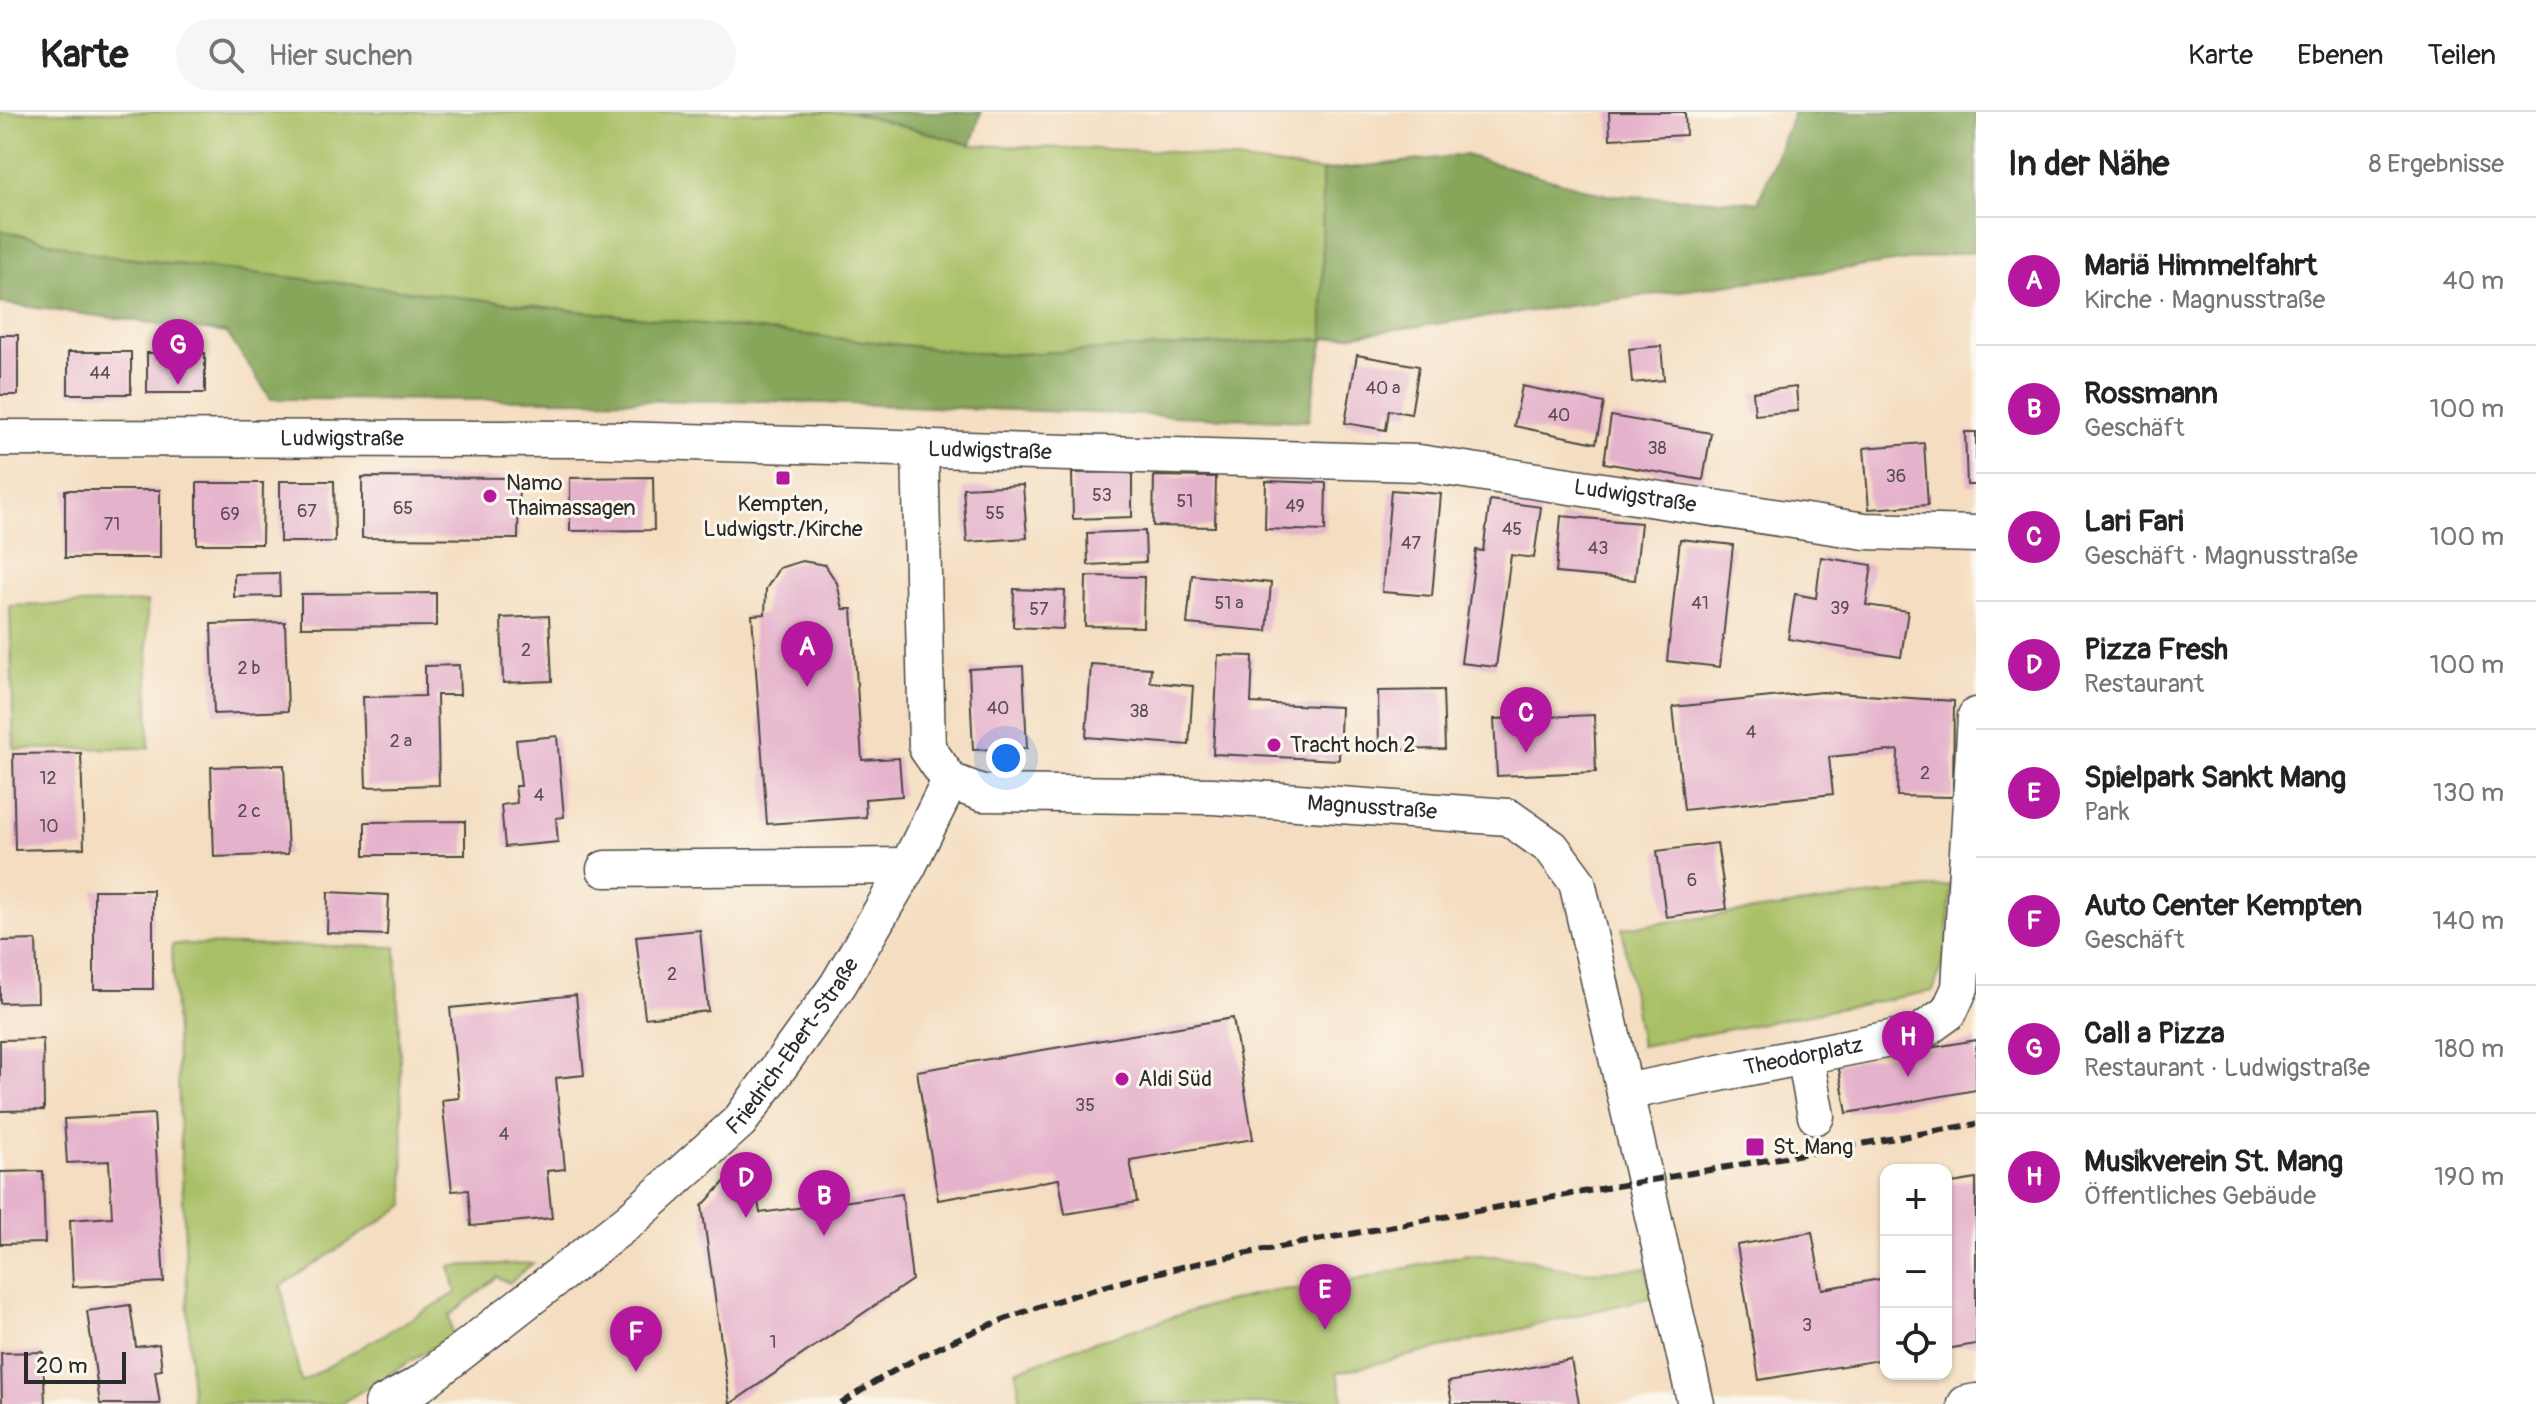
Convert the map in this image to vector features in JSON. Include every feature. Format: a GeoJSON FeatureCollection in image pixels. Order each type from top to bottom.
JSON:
{"type":"FeatureCollection","features":[{"type":"Feature","properties":{"kind":"street","name":"Ludwigstraße"},"geometry":{"type":"LineString","coordinates":[[0,438],[584,439],[1419,463],[1865,531],[1976,534]]}},
{"type":"Feature","properties":{"kind":"street"},"geometry":{"type":"LineString","coordinates":[[920,447],[927,748],[950,781]]}},
{"type":"Feature","properties":{"kind":"street","name":"Theodorplatz"},"geometry":{"type":"LineString","coordinates":[[1625,1092],[1920,1033],[1949,1012],[1968,986],[1976,716]]}},
{"type":"Feature","properties":{"kind":"street","name":"Friedrich-Ebert-Straße"},"geometry":{"type":"LineString","coordinates":[[383,1404],[432,1374],[630,1220],[718,1145],[765,1090],[838,985],[908,866],[950,781]]}},
{"type":"Feature","properties":{"kind":"street","name":"Magnusstraße"},"geometry":{"type":"LineString","coordinates":[[950,781],[982,793],[1213,796],[1508,817],[1552,848],[1577,882],[1696,1404]]}},
{"type":"Feature","properties":{"kind":"street"},"geometry":{"type":"LineString","coordinates":[[605,869],[908,866]]}},
{"type":"Feature","properties":{"kind":"street"},"geometry":{"type":"LineString","coordinates":[[1805,1056],[1816,1116]]}},
{"type":"Feature","properties":{"kind":"street"},"geometry":{"type":"LineString","coordinates":[[1966,1404],[1976,1402]]}},
{"type":"Feature","properties":{"kind":"green space"},"geometry":{"type":"Polygon","coordinates":[[[0,112],[852,112],[971,145],[1164,151],[1322,171],[1324,339],[996,355],[579,311],[100,255],[0,230],[0,112]]]}},
{"type":"Feature","properties":{"kind":"green space"},"geometry":{"type":"Polygon","coordinates":[[[852,112],[981,112],[971,145],[852,112]]]}},
{"type":"Feature","properties":{"kind":"green space"},"geometry":{"type":"Polygon","coordinates":[[[1794,112],[1976,112],[1976,251],[1324,339],[1308,421],[770,401],[271,399],[227,333],[0,303],[0,230],[100,255],[579,311],[996,355],[1323,339],[1322,171],[1465,155],[1607,195],[1758,202],[1794,112]]]}},
{"type":"Feature","properties":{"kind":"green space"},"geometry":{"type":"Polygon","coordinates":[[[147,602],[149,748],[14,749],[10,606],[147,602]]]}},
{"type":"Feature","properties":{"kind":"green space"},"geometry":{"type":"Polygon","coordinates":[[[1951,885],[1947,950],[1933,991],[1641,1046],[1622,928],[1951,885]]]}},
{"type":"Feature","properties":{"kind":"green space"},"geometry":{"type":"Polygon","coordinates":[[[172,944],[396,947],[405,1205],[281,1286],[301,1382],[456,1293],[450,1266],[533,1263],[509,1283],[497,1277],[449,1316],[453,1335],[340,1404],[192,1404],[172,944]]]}},
{"type":"Feature","properties":{"kind":"green space"},"geometry":{"type":"Polygon","coordinates":[[[1467,1254],[1529,1259],[1558,1268],[1590,1272],[1646,1268],[1653,1297],[1337,1373],[1344,1404],[1021,1404],[1016,1371],[1066,1351],[1198,1309],[1274,1290],[1321,1288],[1467,1254]]]}},
{"type":"Feature","properties":{"kind":"building"},"geometry":{"type":"Polygon","coordinates":[[[1609,112],[1685,112],[1686,135],[1610,139],[1609,112]]]}},
{"type":"Feature","properties":{"kind":"building"},"geometry":{"type":"Polygon","coordinates":[[[0,335],[18,335],[18,395],[0,395],[0,335]]]}},
{"type":"Feature","properties":{"kind":"building"},"geometry":{"type":"Polygon","coordinates":[[[1661,346],[1664,380],[1632,383],[1629,349],[1661,346]]]}},
{"type":"Feature","properties":{"kind":"building"},"geometry":{"type":"Polygon","coordinates":[[[68,352],[131,352],[131,394],[68,394],[68,352]]]}},
{"type":"Feature","properties":{"kind":"building"},"geometry":{"type":"Polygon","coordinates":[[[147,353],[205,353],[205,393],[147,393],[147,353]]]}},
{"type":"Feature","properties":{"kind":"building"},"geometry":{"type":"Polygon","coordinates":[[[1357,355],[1419,366],[1411,414],[1389,410],[1386,430],[1345,423],[1357,355]]]}},
{"type":"Feature","properties":{"kind":"building"},"geometry":{"type":"Polygon","coordinates":[[[1522,386],[1604,403],[1596,443],[1514,426],[1522,386]]]}},
{"type":"Feature","properties":{"kind":"building"},"geometry":{"type":"Polygon","coordinates":[[[1796,387],[1798,411],[1755,415],[1753,392],[1796,387]]]}},
{"type":"Feature","properties":{"kind":"building"},"geometry":{"type":"Polygon","coordinates":[[[1611,416],[1711,433],[1703,480],[1604,463],[1611,416]]]}},
{"type":"Feature","properties":{"kind":"building"},"geometry":{"type":"Polygon","coordinates":[[[1965,432],[1976,432],[1976,485],[1967,485],[1965,432]]]}},
{"type":"Feature","properties":{"kind":"building"},"geometry":{"type":"Polygon","coordinates":[[[1924,443],[1928,505],[1869,509],[1864,448],[1924,443]]]}},
{"type":"Feature","properties":{"kind":"building"},"geometry":{"type":"Polygon","coordinates":[[[1132,472],[1132,517],[1073,519],[1072,473],[1132,472]]]}},
{"type":"Feature","properties":{"kind":"building"},"geometry":{"type":"Polygon","coordinates":[[[1154,476],[1216,477],[1215,527],[1153,526],[1154,476]]]}},
{"type":"Feature","properties":{"kind":"building"},"geometry":{"type":"Polygon","coordinates":[[[362,477],[519,478],[518,539],[362,538],[362,477]]]}},
{"type":"Feature","properties":{"kind":"building"},"geometry":{"type":"Polygon","coordinates":[[[653,477],[654,530],[570,531],[570,478],[653,477]]]}},
{"type":"Feature","properties":{"kind":"building"},"geometry":{"type":"Polygon","coordinates":[[[280,481],[334,481],[335,542],[280,542],[280,481]]]}},
{"type":"Feature","properties":{"kind":"building"},"geometry":{"type":"Polygon","coordinates":[[[1266,481],[1326,483],[1325,531],[1265,529],[1266,481]]]}},
{"type":"Feature","properties":{"kind":"building"},"geometry":{"type":"Polygon","coordinates":[[[197,483],[263,483],[262,544],[197,544],[197,483]]]}},
{"type":"Feature","properties":{"kind":"building"},"geometry":{"type":"Polygon","coordinates":[[[1023,485],[1027,538],[967,542],[963,488],[1023,485]]]}},
{"type":"Feature","properties":{"kind":"building"},"geometry":{"type":"Polygon","coordinates":[[[65,490],[160,490],[160,558],[65,558],[65,490]]]}},
{"type":"Feature","properties":{"kind":"building"},"geometry":{"type":"Polygon","coordinates":[[[1391,490],[1441,494],[1432,596],[1382,592],[1391,490]]]}},
{"type":"Feature","properties":{"kind":"building"},"geometry":{"type":"Polygon","coordinates":[[[1490,500],[1541,507],[1534,558],[1511,555],[1496,667],[1461,663],[1476,550],[1483,551],[1490,500]]]}},
{"type":"Feature","properties":{"kind":"building"},"geometry":{"type":"Polygon","coordinates":[[[1561,516],[1641,523],[1635,580],[1556,573],[1561,516]]]}},
{"type":"Feature","properties":{"kind":"building"},"geometry":{"type":"Polygon","coordinates":[[[1145,531],[1146,562],[1088,565],[1087,533],[1145,531]]]}},
{"type":"Feature","properties":{"kind":"building"},"geometry":{"type":"Polygon","coordinates":[[[1680,539],[1733,545],[1720,667],[1667,661],[1680,539]]]}},
{"type":"Feature","properties":{"kind":"building"},"geometry":{"type":"Polygon","coordinates":[[[1821,557],[1872,565],[1866,605],[1908,611],[1901,657],[1788,639],[1795,594],[1816,598],[1821,557]]]}},
{"type":"Feature","properties":{"kind":"building"},"geometry":{"type":"Polygon","coordinates":[[[802,561],[825,565],[837,583],[843,609],[852,609],[862,760],[899,758],[902,796],[865,799],[866,817],[767,824],[752,615],[765,614],[766,589],[779,568],[802,561]]]}},
{"type":"Feature","properties":{"kind":"building"},"geometry":{"type":"Polygon","coordinates":[[[279,573],[280,596],[234,597],[234,574],[279,573]]]}},
{"type":"Feature","properties":{"kind":"building"},"geometry":{"type":"Polygon","coordinates":[[[1192,575],[1271,583],[1267,631],[1187,624],[1192,575]]]}},
{"type":"Feature","properties":{"kind":"building"},"geometry":{"type":"Polygon","coordinates":[[[1086,576],[1144,577],[1143,627],[1085,626],[1086,576]]]}},
{"type":"Feature","properties":{"kind":"building"},"geometry":{"type":"Polygon","coordinates":[[[1014,589],[1065,591],[1063,629],[1013,627],[1014,589]]]}},
{"type":"Feature","properties":{"kind":"building"},"geometry":{"type":"Polygon","coordinates":[[[436,593],[436,626],[301,627],[301,594],[436,593]]]}},
{"type":"Feature","properties":{"kind":"building"},"geometry":{"type":"Polygon","coordinates":[[[549,616],[552,681],[503,683],[501,618],[549,616]]]}},
{"type":"Feature","properties":{"kind":"building"},"geometry":{"type":"Polygon","coordinates":[[[285,622],[288,711],[214,714],[211,624],[285,622]]]}},
{"type":"Feature","properties":{"kind":"building"},"geometry":{"type":"Polygon","coordinates":[[[1218,655],[1253,656],[1251,703],[1341,707],[1339,760],[1213,754],[1218,655]]]}},
{"type":"Feature","properties":{"kind":"building"},"geometry":{"type":"Polygon","coordinates":[[[1091,664],[1151,668],[1150,682],[1193,686],[1189,745],[1086,737],[1091,664]]]}},
{"type":"Feature","properties":{"kind":"building"},"geometry":{"type":"Polygon","coordinates":[[[459,665],[460,695],[437,695],[439,785],[366,787],[363,697],[425,696],[425,666],[459,665]]]}},
{"type":"Feature","properties":{"kind":"building"},"geometry":{"type":"Polygon","coordinates":[[[1023,666],[1027,748],[973,750],[969,669],[1023,666]]]}},
{"type":"Feature","properties":{"kind":"building"},"geometry":{"type":"Polygon","coordinates":[[[1443,690],[1445,749],[1379,750],[1378,691],[1443,690]]]}},
{"type":"Feature","properties":{"kind":"building"},"geometry":{"type":"Polygon","coordinates":[[[1822,692],[1954,701],[1953,797],[1897,796],[1898,750],[1829,757],[1833,794],[1684,810],[1673,707],[1822,692]]]}},
{"type":"Feature","properties":{"kind":"building"},"geometry":{"type":"Polygon","coordinates":[[[1594,715],[1596,772],[1497,776],[1494,719],[1594,715]]]}},
{"type":"Feature","properties":{"kind":"building"},"geometry":{"type":"Polygon","coordinates":[[[557,736],[564,817],[556,818],[558,842],[505,847],[501,805],[517,803],[515,786],[521,786],[516,740],[557,736]]]}},
{"type":"Feature","properties":{"kind":"building"},"geometry":{"type":"Polygon","coordinates":[[[81,753],[84,848],[15,850],[13,754],[81,753]]]}},
{"type":"Feature","properties":{"kind":"building"},"geometry":{"type":"Polygon","coordinates":[[[284,765],[288,854],[214,857],[211,767],[284,765]]]}},
{"type":"Feature","properties":{"kind":"building"},"geometry":{"type":"Polygon","coordinates":[[[465,821],[465,855],[365,855],[365,822],[465,821]]]}},
{"type":"Feature","properties":{"kind":"building"},"geometry":{"type":"Polygon","coordinates":[[[1717,843],[1727,909],[1666,917],[1657,851],[1717,843]]]}},
{"type":"Feature","properties":{"kind":"building"},"geometry":{"type":"Polygon","coordinates":[[[94,890],[153,890],[153,989],[94,989],[94,890]]]}},
{"type":"Feature","properties":{"kind":"building"},"geometry":{"type":"Polygon","coordinates":[[[328,892],[389,895],[387,935],[327,933],[328,892]]]}},
{"type":"Feature","properties":{"kind":"building"},"geometry":{"type":"Polygon","coordinates":[[[700,930],[708,1011],[645,1018],[636,936],[700,930]]]}},
{"type":"Feature","properties":{"kind":"building"},"geometry":{"type":"Polygon","coordinates":[[[36,940],[38,1002],[0,1003],[0,941],[36,940]]]}},
{"type":"Feature","properties":{"kind":"building"},"geometry":{"type":"Polygon","coordinates":[[[576,995],[584,1075],[556,1078],[565,1169],[547,1171],[552,1218],[471,1226],[468,1190],[452,1191],[442,1100],[459,1098],[450,1008],[576,995]]]}},
{"type":"Feature","properties":{"kind":"building"},"geometry":{"type":"Polygon","coordinates":[[[1233,1018],[1253,1139],[1130,1160],[1137,1202],[1065,1214],[1059,1179],[938,1200],[917,1071],[1233,1018]]]}},
{"type":"Feature","properties":{"kind":"building"},"geometry":{"type":"Polygon","coordinates":[[[43,1039],[44,1110],[0,1111],[0,1040],[43,1039]]]}},
{"type":"Feature","properties":{"kind":"building"},"geometry":{"type":"Polygon","coordinates":[[[1976,1040],[1976,1090],[1847,1113],[1838,1064],[1976,1040]]]}},
{"type":"Feature","properties":{"kind":"building"},"geometry":{"type":"Polygon","coordinates":[[[154,1114],[164,1282],[73,1287],[70,1220],[112,1217],[109,1161],[67,1163],[64,1119],[154,1114]]]}},
{"type":"Feature","properties":{"kind":"building"},"geometry":{"type":"Polygon","coordinates":[[[43,1171],[45,1243],[0,1244],[0,1172],[43,1171]]]}},
{"type":"Feature","properties":{"kind":"building"},"geometry":{"type":"Polygon","coordinates":[[[749,1174],[754,1178],[760,1213],[902,1194],[912,1280],[730,1404],[702,1206],[729,1177],[749,1174]]]}},
{"type":"Feature","properties":{"kind":"building"},"geometry":{"type":"Polygon","coordinates":[[[1976,1179],[1976,1344],[1952,1348],[1952,1236],[1952,1183],[1976,1179]]]}},
{"type":"Feature","properties":{"kind":"building"},"geometry":{"type":"Polygon","coordinates":[[[1812,1232],[1822,1289],[1880,1279],[1880,1360],[1759,1380],[1737,1245],[1812,1232]]]}},
{"type":"Feature","properties":{"kind":"building"},"geometry":{"type":"Polygon","coordinates":[[[130,1305],[136,1347],[159,1344],[162,1370],[155,1371],[160,1404],[100,1404],[87,1311],[130,1305]]]}},
{"type":"Feature","properties":{"kind":"building"},"geometry":{"type":"Polygon","coordinates":[[[43,1352],[45,1404],[2,1404],[1,1353],[43,1352]]]}},
{"type":"Feature","properties":{"kind":"building"},"geometry":{"type":"Polygon","coordinates":[[[1571,1360],[1579,1404],[1452,1404],[1448,1382],[1571,1360]]]}},
{"type":"Feature","properties":{"kind":"railway"},"geometry":{"type":"LineString","coordinates":[[841,1404],[906,1364],[973,1332],[1044,1305],[1116,1284],[1337,1236],[1976,1124]]}},
{"type":"Feature","properties":{"kind":"place","name":"Call a Pizza"},"geometry":{"type":"Point","coordinates":[178,385]}},
{"type":"Feature","properties":{"kind":"place","name":"Kempten, Ludwigstr./Kirche"},"geometry":{"type":"Point","coordinates":[783,478]}},
{"type":"Feature","properties":{"kind":"place","name":"Namo Thaimassagen"},"geometry":{"type":"Point","coordinates":[490,496]}},
{"type":"Feature","properties":{"kind":"place","name":"Mariä Himmelfahrt"},"geometry":{"type":"Point","coordinates":[807,687]}},
{"type":"Feature","properties":{"kind":"place","name":"Tracht hoch 2"},"geometry":{"type":"Point","coordinates":[1274,745]}},
{"type":"Feature","properties":{"kind":"place","name":"Lari Fari"},"geometry":{"type":"Point","coordinates":[1526,753]}},
{"type":"Feature","properties":{"kind":"place","name":"Musikverein St. Mang"},"geometry":{"type":"Point","coordinates":[1908,1077]}},
{"type":"Feature","properties":{"kind":"place","name":"Aldi Süd"},"geometry":{"type":"Point","coordinates":[1122,1079]}},
{"type":"Feature","properties":{"kind":"place","name":"St. Mang"},"geometry":{"type":"Point","coordinates":[1755,1147]}},
{"type":"Feature","properties":{"kind":"place","name":"Pizza Fresh"},"geometry":{"type":"Point","coordinates":[746,1218]}},
{"type":"Feature","properties":{"kind":"place","name":"Rossmann"},"geometry":{"type":"Point","coordinates":[824,1236]}},
{"type":"Feature","properties":{"kind":"place","name":"Spielpark Sankt Mang"},"geometry":{"type":"Point","coordinates":[1325,1330]}},
{"type":"Feature","properties":{"kind":"place","name":"Auto Center Kempten"},"geometry":{"type":"Point","coordinates":[636,1372]}}]}
